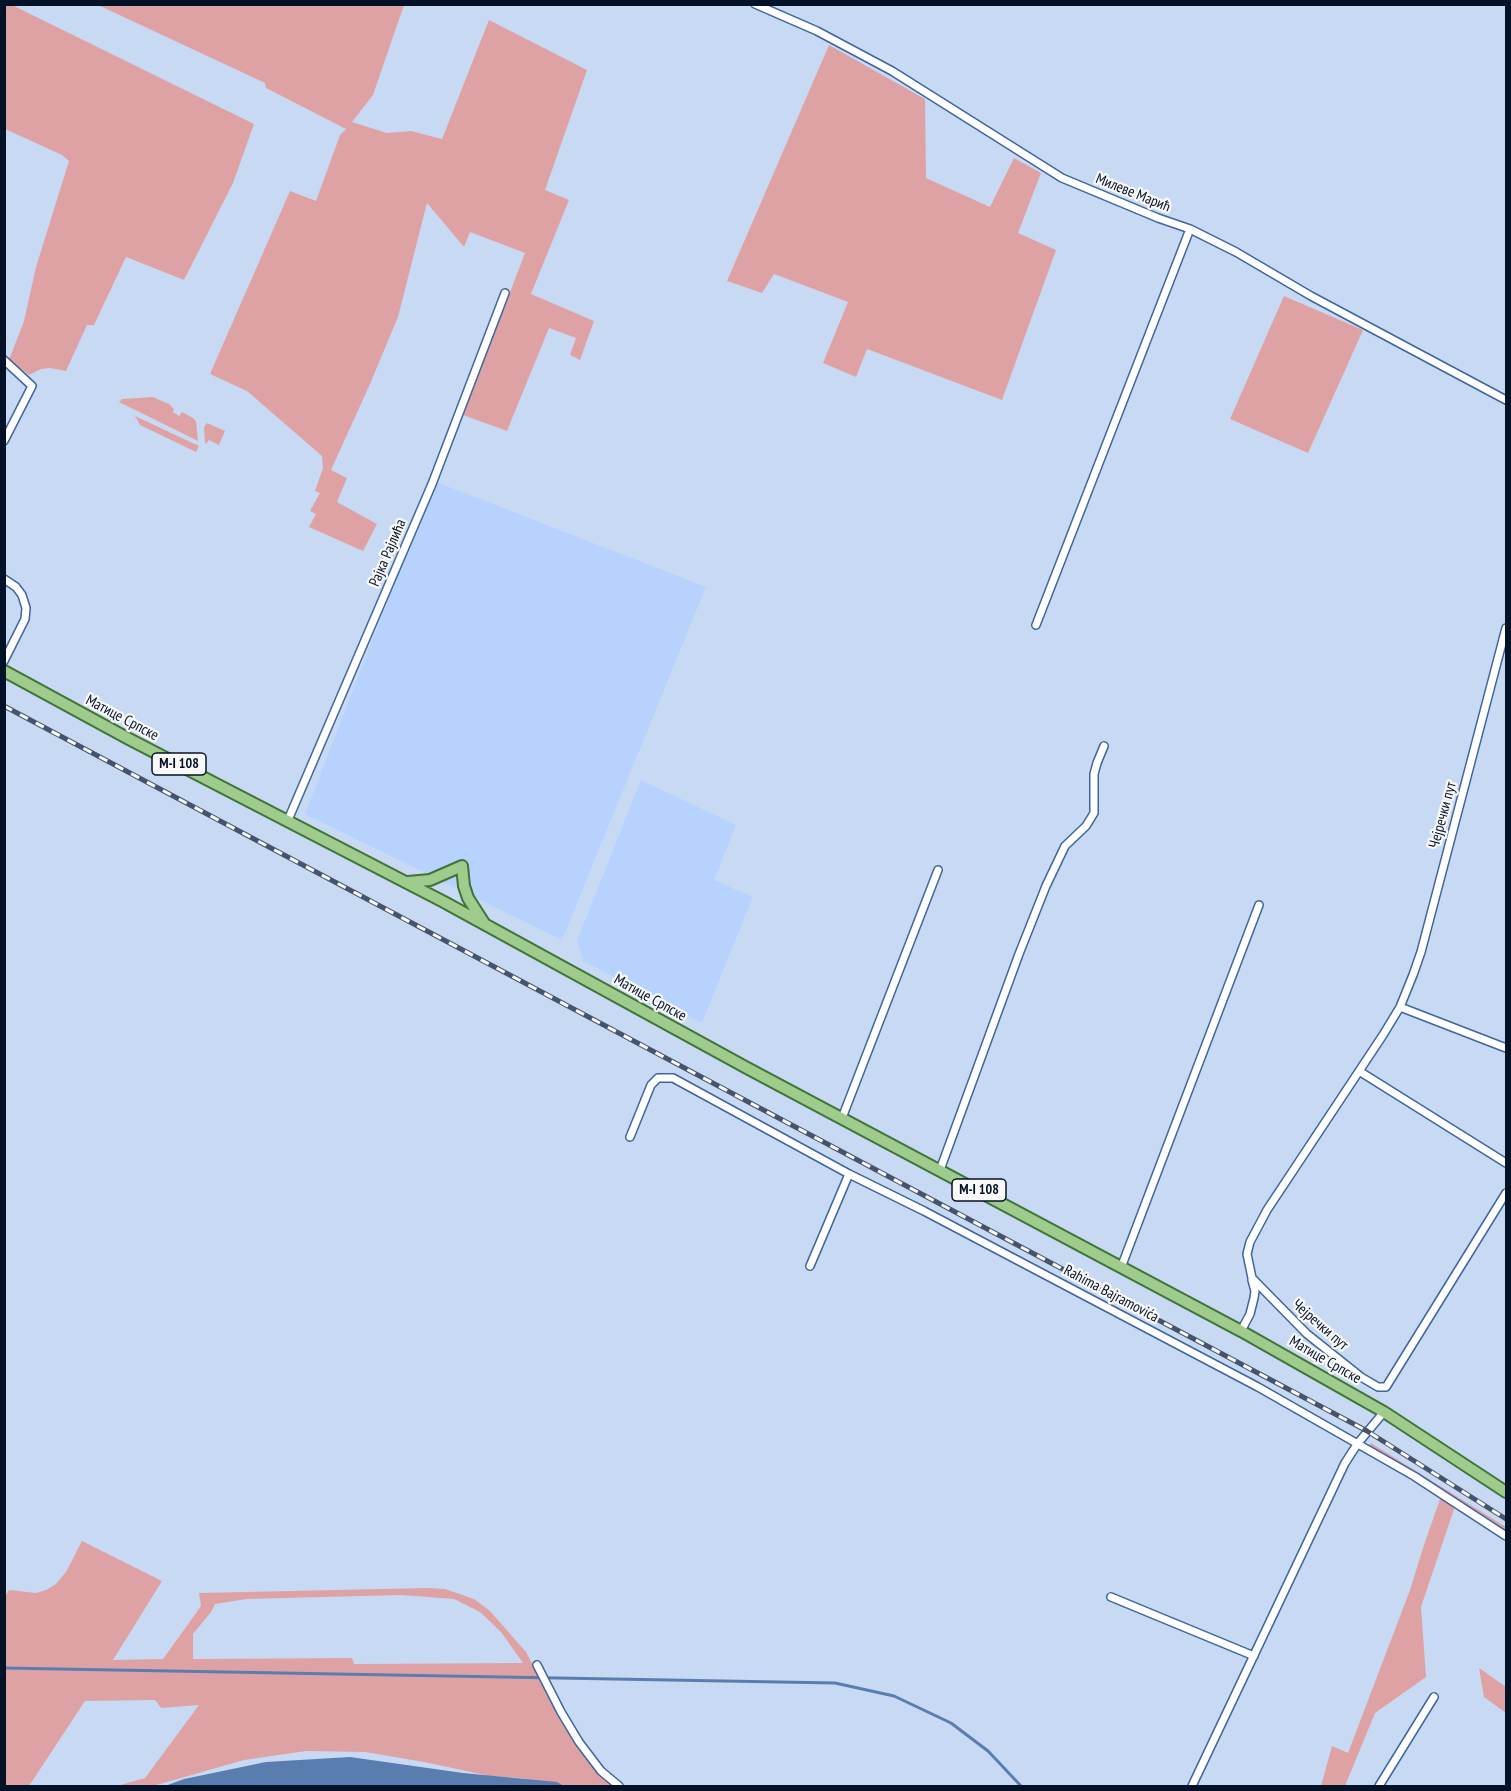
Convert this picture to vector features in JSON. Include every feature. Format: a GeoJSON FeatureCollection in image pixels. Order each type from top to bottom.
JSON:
{"type":"FeatureCollection","features":[{"type":"Feature","properties":{"kind":"main road","name":"Матице Српске"},"geometry":{"type":"LineString","coordinates":[[4,671],[129,739],[444,902],[842,1118],[1122,1265],[1384,1412],[1506,1492]]}},
{"type":"Feature","properties":{"kind":"main road"},"geometry":{"type":"LineString","coordinates":[[405,882],[430,880],[462,866],[468,898],[486,925]]}},
{"type":"Feature","properties":{"kind":"street","name":"Милеве Мaрић"},"geometry":{"type":"LineString","coordinates":[[755,4],[817,31],[892,70],[1062,178],[1190,229],[1506,400]]}},
{"type":"Feature","properties":{"kind":"street"},"geometry":{"type":"LineString","coordinates":[[1036,625],[1190,229]]}},
{"type":"Feature","properties":{"kind":"street","name":"Рајка Рајлића"},"geometry":{"type":"LineString","coordinates":[[288,820],[432,484],[505,293]]}},
{"type":"Feature","properties":{"kind":"street"},"geometry":{"type":"LineString","coordinates":[[4,360],[32,386],[4,441]]}},
{"type":"Feature","properties":{"kind":"street"},"geometry":{"type":"LineString","coordinates":[[4,579],[16,587],[22,595],[26,609],[25,619],[4,661]]}},
{"type":"Feature","properties":{"kind":"street","name":"Чејречки пут"},"geometry":{"type":"LineString","coordinates":[[1506,628],[1422,952],[1400,1007],[1268,1210],[1250,1242],[1247,1254],[1252,1278],[1307,1334],[1361,1377],[1378,1387],[1386,1387],[1506,1193]]}},
{"type":"Feature","properties":{"kind":"street"},"geometry":{"type":"LineString","coordinates":[[940,1170],[1018,954],[1046,886],[1065,846],[1086,826],[1094,813],[1094,774],[1104,746]]}},
{"type":"Feature","properties":{"kind":"street"},"geometry":{"type":"LineString","coordinates":[[842,1118],[938,870]]}},
{"type":"Feature","properties":{"kind":"street"},"geometry":{"type":"LineString","coordinates":[[1122,1265],[1259,905]]}},
{"type":"Feature","properties":{"kind":"street"},"geometry":{"type":"LineString","coordinates":[[1400,1007],[1506,1048]]}},
{"type":"Feature","properties":{"kind":"street"},"geometry":{"type":"LineString","coordinates":[[1359,1071],[1506,1162]]}},
{"type":"Feature","properties":{"kind":"street","name":"Rahima Bajramovića"},"geometry":{"type":"LineString","coordinates":[[630,1137],[651,1084],[657,1078],[673,1078],[849,1173],[1248,1381],[1358,1443],[1506,1536]]}},
{"type":"Feature","properties":{"kind":"street"},"geometry":{"type":"LineString","coordinates":[[810,1266],[849,1173]]}},
{"type":"Feature","properties":{"kind":"street"},"geometry":{"type":"LineString","coordinates":[[1241,1331],[1250,1314],[1254,1298],[1252,1278]]}},
{"type":"Feature","properties":{"kind":"street"},"geometry":{"type":"LineString","coordinates":[[1192,1786],[1345,1463],[1358,1443],[1384,1412]]}},
{"type":"Feature","properties":{"kind":"street"},"geometry":{"type":"LineString","coordinates":[[1111,1597],[1254,1656]]}},
{"type":"Feature","properties":{"kind":"street"},"geometry":{"type":"LineString","coordinates":[[537,1665],[579,1742],[601,1771],[619,1786]]}},
{"type":"Feature","properties":{"kind":"street"},"geometry":{"type":"LineString","coordinates":[[1379,1786],[1434,1697]]}},
{"type":"Feature","properties":{"kind":"shaded area"},"geometry":{"type":"Polygon","coordinates":[[[5,4],[12,5],[254,124],[233,183],[184,280],[126,257],[94,325],[87,325],[66,371],[50,368],[41,369],[29,375],[9,360],[24,321],[36,267],[69,161],[62,155],[5,129],[5,4]]]}},
{"type":"Feature","properties":{"kind":"shaded area"},"geometry":{"type":"Polygon","coordinates":[[[98,5],[404,5],[373,95],[352,122],[387,133],[411,131],[442,139],[489,20],[587,70],[545,190],[569,200],[531,294],[594,321],[580,360],[570,355],[576,338],[549,328],[507,431],[463,415],[525,253],[470,232],[464,247],[427,203],[398,317],[331,470],[347,478],[337,502],[377,524],[363,551],[309,527],[316,514],[310,511],[320,493],[315,491],[323,468],[322,456],[247,391],[210,374],[290,191],[316,201],[340,135],[346,129],[266,88],[265,83],[98,5]]]}},
{"type":"Feature","properties":{"kind":"shaded area"},"geometry":{"type":"Polygon","coordinates":[[[829,45],[925,99],[926,178],[990,207],[1014,158],[1041,173],[1018,233],[1056,250],[1002,400],[867,349],[856,377],[823,363],[848,302],[774,274],[762,293],[727,281],[829,45]]]}},
{"type":"Feature","properties":{"kind":"shaded area"},"geometry":{"type":"Polygon","coordinates":[[[1284,296],[1363,330],[1308,453],[1230,419],[1284,296]]]}},
{"type":"Feature","properties":{"kind":"shaded area"},"geometry":{"type":"Polygon","coordinates":[[[153,397],[169,404],[174,409],[173,412],[179,416],[182,412],[193,418],[196,421],[198,441],[119,402],[122,399],[153,397]]]}},
{"type":"Feature","properties":{"kind":"shaded area"},"geometry":{"type":"Polygon","coordinates":[[[135,416],[199,446],[196,452],[140,425],[135,416]]]}},
{"type":"Feature","properties":{"kind":"shaded area"},"geometry":{"type":"Polygon","coordinates":[[[207,423],[225,431],[219,445],[209,440],[205,443],[204,427],[207,423]]]}},
{"type":"Feature","properties":{"kind":"shaded area"},"geometry":{"type":"Polygon","coordinates":[[[434,481],[706,587],[562,940],[305,814],[434,481]]]}},
{"type":"Feature","properties":{"kind":"shaded area"},"geometry":{"type":"Polygon","coordinates":[[[641,780],[736,825],[714,880],[753,897],[702,1023],[583,961],[577,941],[641,780]]]}},
{"type":"Feature","properties":{"kind":"shaded area"},"geometry":{"type":"Polygon","coordinates":[[[1371,1443],[1506,1527],[1506,1536],[1367,1449],[1371,1443]]]}},
{"type":"Feature","properties":{"kind":"shaded area"},"geometry":{"type":"Polygon","coordinates":[[[1440,1499],[1455,1506],[1421,1607],[1426,1677],[1375,1713],[1345,1786],[1321,1786],[1332,1746],[1348,1753],[1410,1590],[1440,1499]]]}},
{"type":"Feature","properties":{"kind":"shaded area"},"geometry":{"type":"Polygon","coordinates":[[[82,1541],[162,1581],[113,1660],[163,1659],[201,1606],[199,1593],[427,1588],[445,1589],[474,1599],[490,1611],[526,1652],[553,1704],[585,1757],[613,1786],[561,1786],[521,1778],[490,1776],[365,1752],[306,1751],[244,1760],[153,1786],[117,1786],[145,1778],[199,1705],[161,1708],[155,1700],[85,1701],[29,1786],[5,1786],[5,1597],[9,1590],[36,1593],[46,1590],[56,1584],[66,1572],[82,1541]],[[401,1595],[247,1599],[215,1604],[193,1634],[193,1659],[352,1658],[354,1664],[523,1663],[501,1632],[480,1612],[454,1599],[401,1595]]]}},
{"type":"Feature","properties":{"kind":"shaded area"},"geometry":{"type":"Polygon","coordinates":[[[1479,1668],[1506,1687],[1506,1713],[1484,1697],[1479,1668]]]}},
{"type":"Feature","properties":{"kind":"shaded area"},"geometry":{"type":"Polygon","coordinates":[[[350,1757],[463,1773],[557,1782],[564,1786],[165,1786],[184,1779],[266,1762],[350,1757]]]}},
{"type":"Feature","properties":{"kind":"waterway"},"geometry":{"type":"LineString","coordinates":[[4,1668],[835,1683],[894,1696],[951,1723],[988,1751],[1021,1786]]}},
{"type":"Feature","properties":{"kind":"railway"},"geometry":{"type":"LineString","coordinates":[[4,706],[1367,1431],[1506,1519]]}}]}
